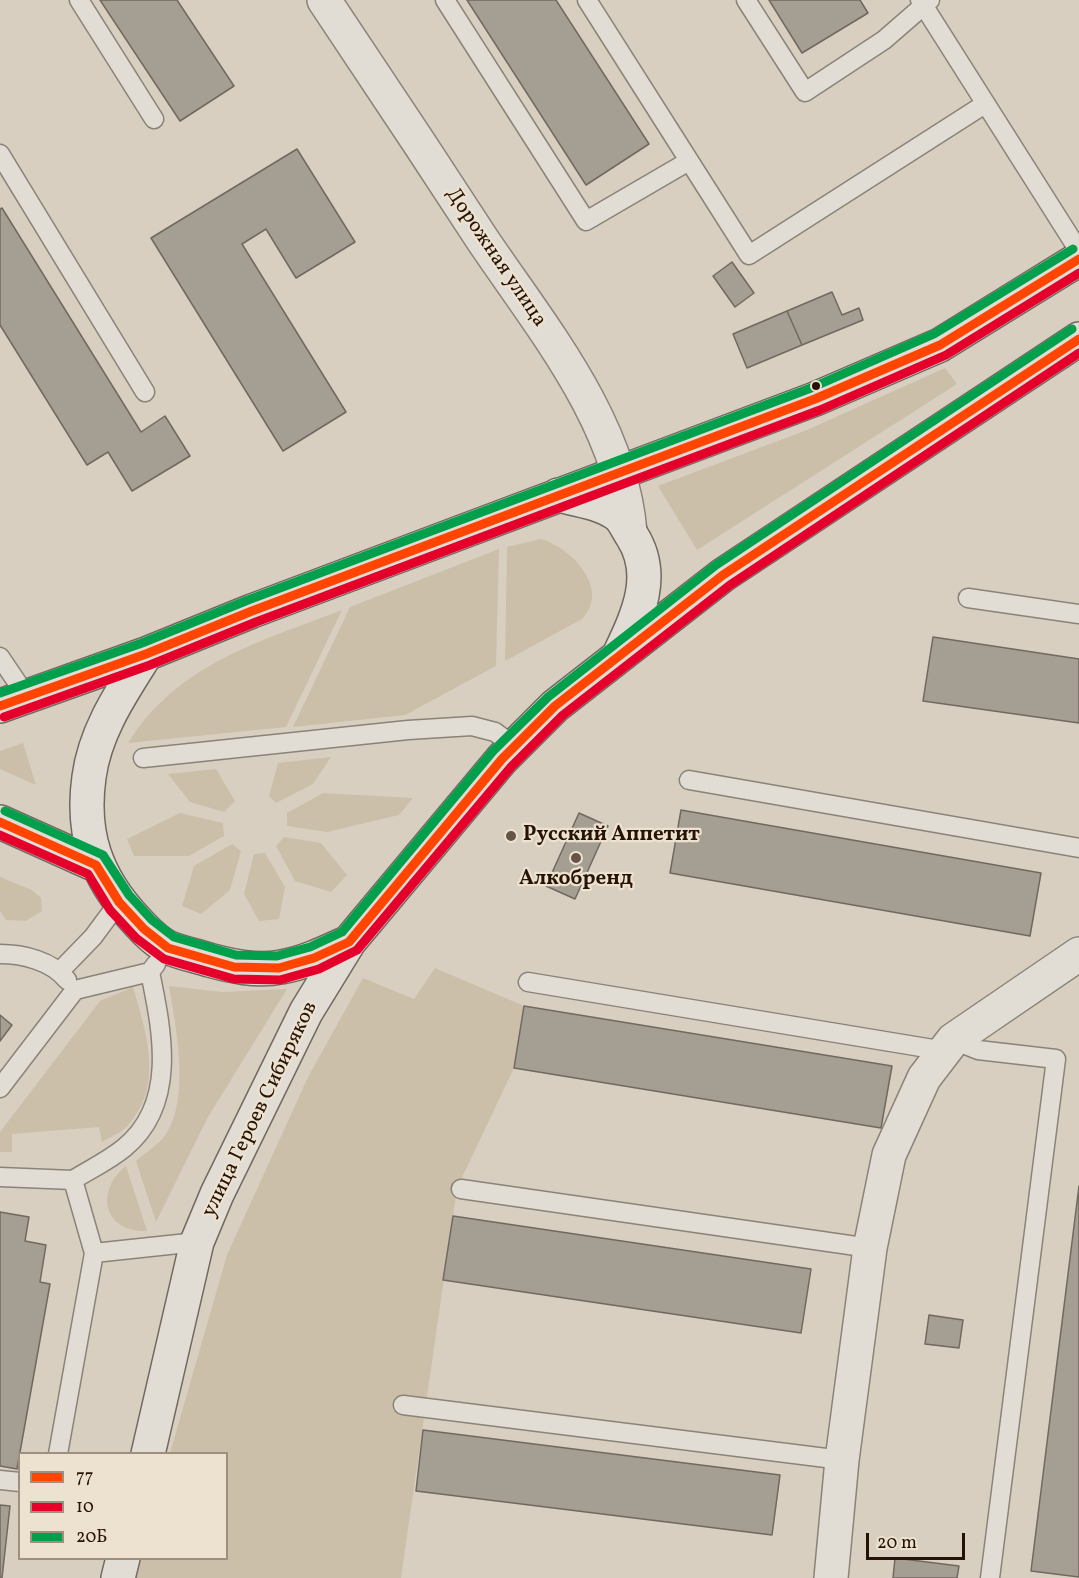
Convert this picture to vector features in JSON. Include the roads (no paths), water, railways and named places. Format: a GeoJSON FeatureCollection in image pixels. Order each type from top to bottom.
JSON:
{"type":"FeatureCollection","features":[{"type":"Feature","properties":{"kind":"main road","name":"Дорожная улица"},"geometry":{"type":"LineString","coordinates":[[324,0],[581,387],[619,474],[630,532]]}},
{"type":"Feature","properties":{"kind":"main road"},"geometry":{"type":"LineString","coordinates":[[13,701],[146,654],[252,611],[815,399],[940,345],[1079,258]]}},
{"type":"Feature","properties":{"kind":"main road","name":"улица Героев Сибиряков"},"geometry":{"type":"LineString","coordinates":[[147,1452],[197,1242],[217,1194],[306,1012],[349,942],[514,746],[555,706],[617,660],[723,574],[1079,339]]}},
{"type":"Feature","properties":{"kind":"main road"},"geometry":{"type":"LineString","coordinates":[[558,495],[599,505],[620,517],[636,542],[645,591],[637,619],[617,660]]}},
{"type":"Feature","properties":{"kind":"main road"},"geometry":{"type":"LineString","coordinates":[[146,654],[111,710],[96,745],[88,777],[87,806],[96,865],[119,902],[144,929],[159,960],[234,967],[279,968],[314,958],[349,942]]}},
{"type":"Feature","properties":{"kind":"main road"},"geometry":{"type":"LineString","coordinates":[[0,822],[96,865]]}},
{"type":"Feature","properties":{"kind":"main road"},"geometry":{"type":"LineString","coordinates":[[831,1578],[843,1460],[870,1248],[890,1155],[924,1078],[949,1045],[1079,954]]}},
{"type":"Feature","properties":{"kind":"main road"},"geometry":{"type":"LineString","coordinates":[[118,1578],[122,1560]]}},
{"type":"Feature","properties":{"kind":"lane"},"geometry":{"type":"LineString","coordinates":[[79,0],[154,119]]}},
{"type":"Feature","properties":{"kind":"lane"},"geometry":{"type":"LineString","coordinates":[[445,0],[586,221],[689,161]]}},
{"type":"Feature","properties":{"kind":"lane"},"geometry":{"type":"LineString","coordinates":[[586,0],[749,255],[985,104]]}},
{"type":"Feature","properties":{"kind":"lane"},"geometry":{"type":"LineString","coordinates":[[746,0],[805,92],[884,40],[924,2],[985,104],[1079,251]]}},
{"type":"Feature","properties":{"kind":"lane"},"geometry":{"type":"LineString","coordinates":[[0,154],[145,392]]}},
{"type":"Feature","properties":{"kind":"lane"},"geometry":{"type":"LineString","coordinates":[[968,597],[1079,614]]}},
{"type":"Feature","properties":{"kind":"lane"},"geometry":{"type":"LineString","coordinates":[[0,657],[13,701]]}},
{"type":"Feature","properties":{"kind":"lane"},"geometry":{"type":"LineString","coordinates":[[143,758],[408,730],[472,726],[495,732],[514,746]]}},
{"type":"Feature","properties":{"kind":"lane"},"geometry":{"type":"LineString","coordinates":[[689,780],[1079,848]]}},
{"type":"Feature","properties":{"kind":"lane"},"geometry":{"type":"LineString","coordinates":[[60,971],[93,937],[119,902]]}},
{"type":"Feature","properties":{"kind":"lane"},"geometry":{"type":"LineString","coordinates":[[0,954],[14,954],[36,960],[60,971],[75,990]]}},
{"type":"Feature","properties":{"kind":"lane"},"geometry":{"type":"LineString","coordinates":[[0,1088],[75,990],[159,960],[163,1049],[161,1080],[152,1112],[142,1129],[124,1148],[73,1180],[0,1178]]}},
{"type":"Feature","properties":{"kind":"lane"},"geometry":{"type":"LineString","coordinates":[[528,982],[978,1050],[1056,1059],[990,1578]]}},
{"type":"Feature","properties":{"kind":"lane"},"geometry":{"type":"LineString","coordinates":[[58,1452],[94,1253],[73,1180]]}},
{"type":"Feature","properties":{"kind":"lane"},"geometry":{"type":"LineString","coordinates":[[461,1189],[870,1248]]}},
{"type":"Feature","properties":{"kind":"lane"},"geometry":{"type":"LineString","coordinates":[[94,1253],[197,1242]]}},
{"type":"Feature","properties":{"kind":"lane"},"geometry":{"type":"LineString","coordinates":[[403,1405],[843,1460]]}},
{"type":"Feature","properties":{"kind":"lane"},"geometry":{"type":"LineString","coordinates":[[0,1480],[18,1482]]}},
{"type":"Feature","properties":{"kind":"place","name":"Русский Аппетит"},"geometry":{"type":"Point","coordinates":[511,836]}},
{"type":"Feature","properties":{"kind":"place","name":"Алкобренд"},"geometry":{"type":"Point","coordinates":[576,858]}}]}
